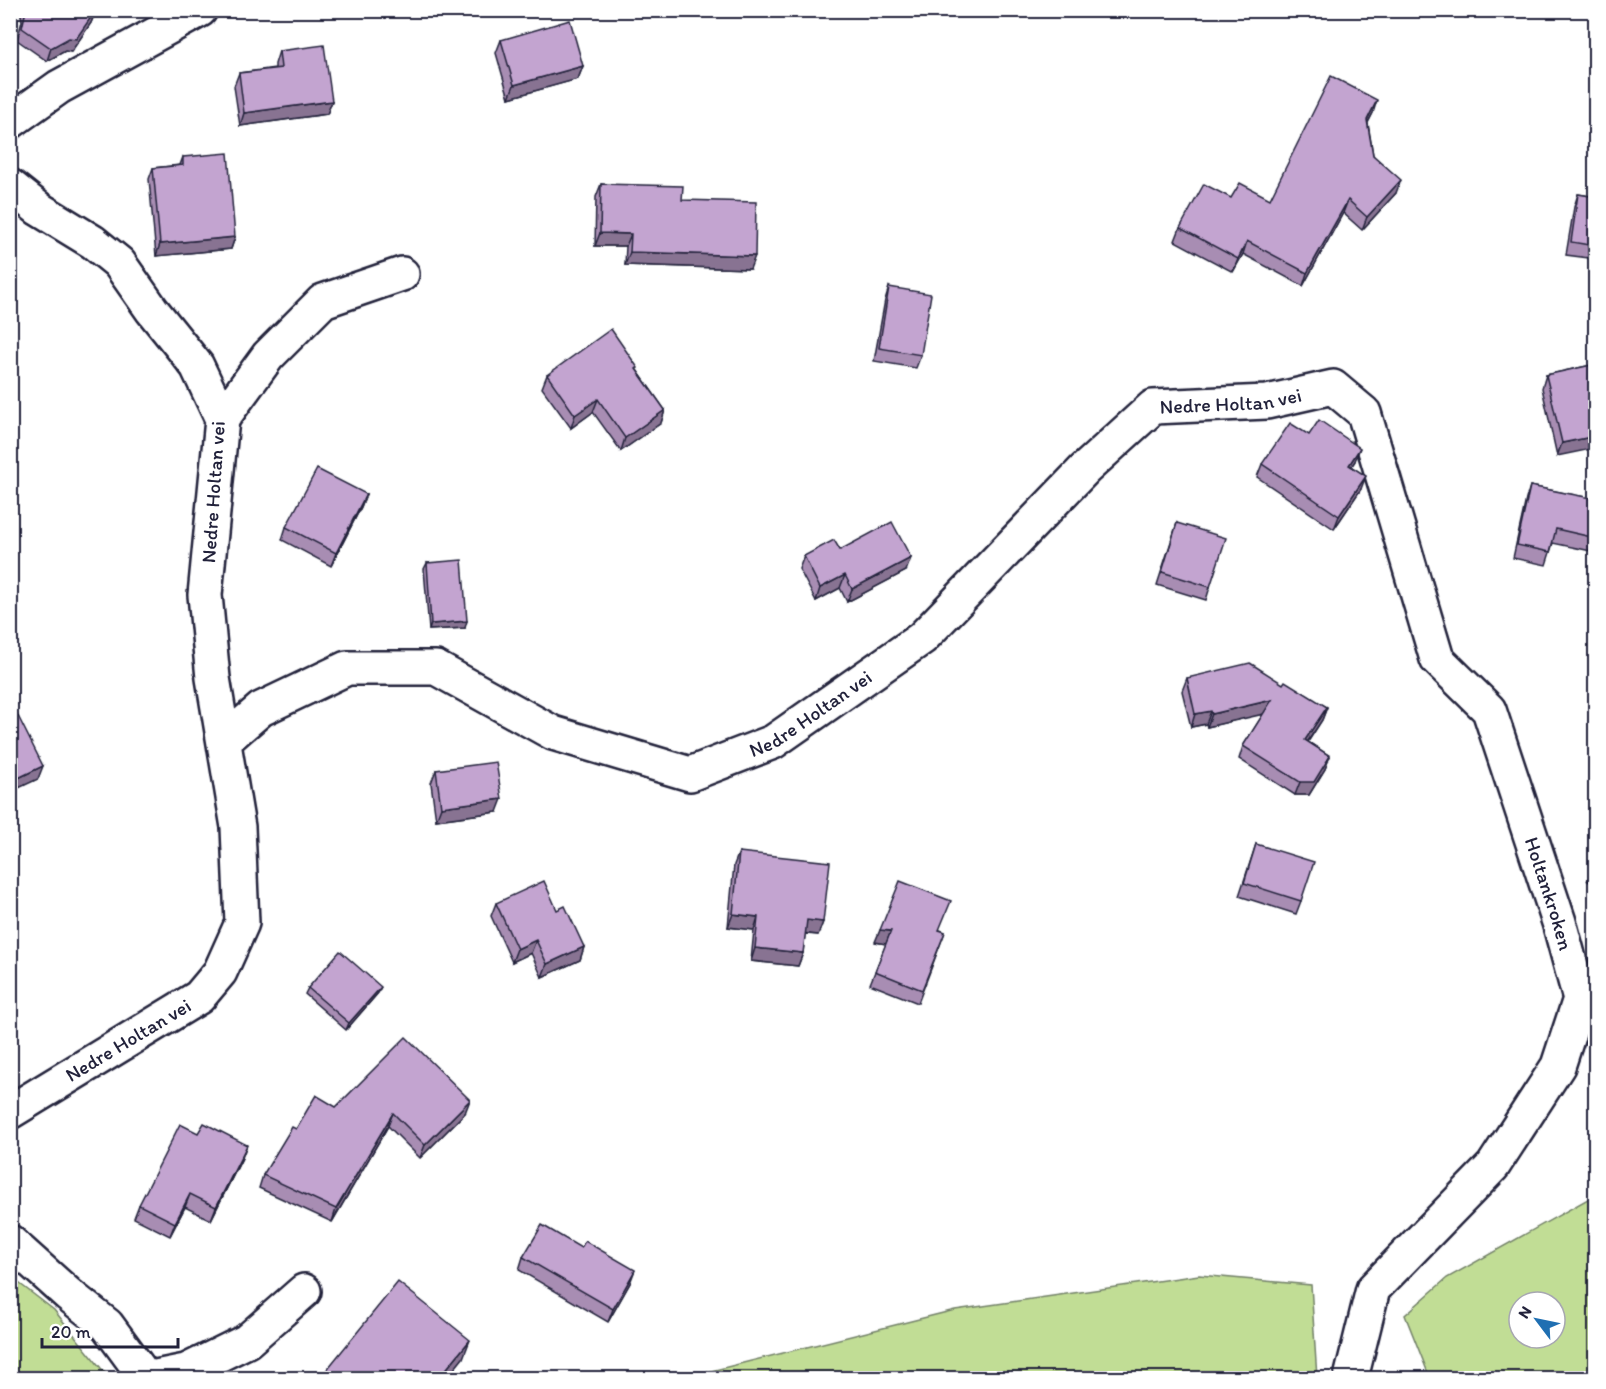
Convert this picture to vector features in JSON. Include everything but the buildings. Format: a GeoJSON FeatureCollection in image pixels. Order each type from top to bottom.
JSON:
{"type":"FeatureCollection","features":[{"type":"Feature","properties":{"kind":"street"},"geometry":{"type":"LineString","coordinates":[[10,122],[59,87],[200,10]]}},
{"type":"Feature","properties":{"kind":"street","name":"Nedre Holtan vei"},"geometry":{"type":"LineString","coordinates":[[10,186],[39,209],[93,242],[119,262],[152,310],[197,366],[222,419],[205,595],[213,678],[238,827],[242,923],[220,972],[199,997],[10,1112]]}},
{"type":"Feature","properties":{"kind":"street"},"geometry":{"type":"LineString","coordinates":[[222,419],[268,356],[323,301],[402,274]]}},
{"type":"Feature","properties":{"kind":"street","name":"Nedre Holtan vei"},"geometry":{"type":"LineString","coordinates":[[225,740],[261,709],[347,668],[436,668],[553,733],[690,774],[773,742],[922,638],[1085,469],[1153,407],[1267,402],[1333,387]]}},
{"type":"Feature","properties":{"kind":"street","name":"Holtankroken"},"geometry":{"type":"LineString","coordinates":[[1333,387],[1365,413],[1437,659],[1489,710],[1559,922],[1580,999],[1558,1066],[1493,1166],[1373,1289],[1351,1378]]}},
{"type":"Feature","properties":{"kind":"street"},"geometry":{"type":"LineString","coordinates":[[10,1242],[68,1294],[107,1325],[146,1378]]}},
{"type":"Feature","properties":{"kind":"street"},"geometry":{"type":"LineString","coordinates":[[151,1378],[186,1371],[247,1341],[304,1291]]}},
{"type":"Feature","properties":{"kind":"green space"},"geometry":{"type":"Polygon","coordinates":[[[1595,1195],[1595,1378],[1430,1378],[1405,1315],[1447,1278],[1595,1195]]]}},
{"type":"Feature","properties":{"kind":"green space"},"geometry":{"type":"Polygon","coordinates":[[[1199,1275],[1311,1285],[1317,1378],[683,1378],[955,1310],[1199,1275]]]}},
{"type":"Feature","properties":{"kind":"green space"},"geometry":{"type":"Polygon","coordinates":[[[11,1277],[54,1310],[109,1378],[11,1378],[11,1277]]]}}]}
